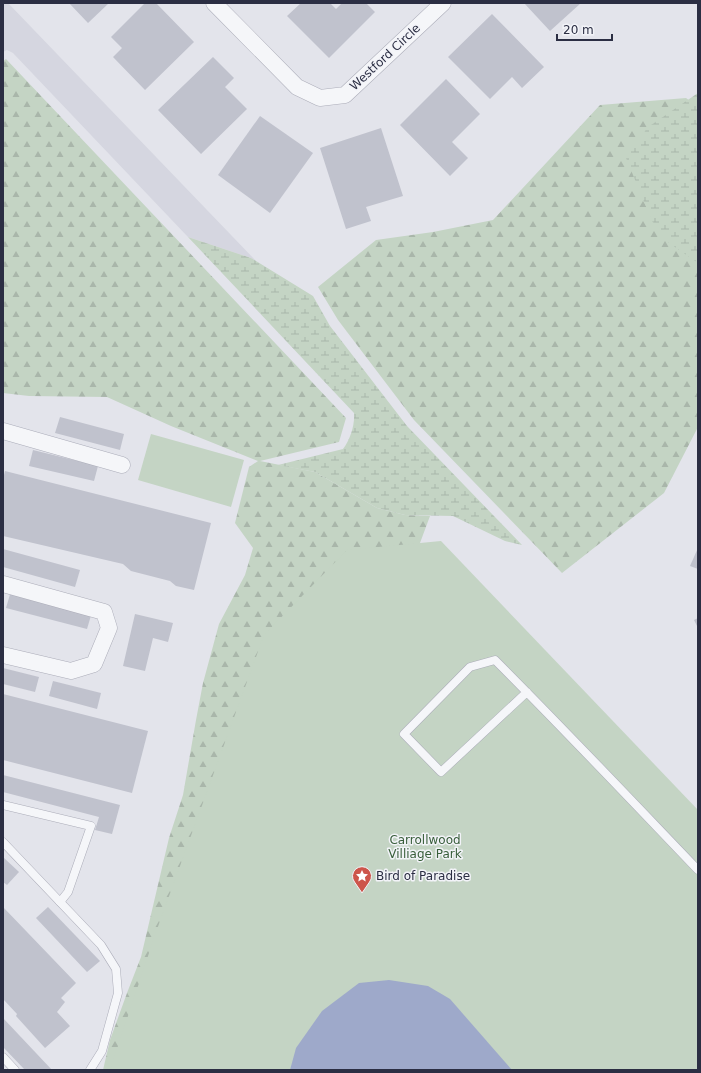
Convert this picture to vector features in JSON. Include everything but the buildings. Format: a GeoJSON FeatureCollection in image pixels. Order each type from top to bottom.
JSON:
{"type":"FeatureCollection","features":[{"type":"Feature","properties":{"kind":"street","name":"Westford Circle"},"geometry":{"type":"LineString","coordinates":[[214,3],[298,87],[320,98],[345,95],[444,3]]}},
{"type":"Feature","properties":{"kind":"street"},"geometry":{"type":"LineString","coordinates":[[3,431],[122,465]]}},
{"type":"Feature","properties":{"kind":"street"},"geometry":{"type":"LineString","coordinates":[[3,584],[104,612],[109,628],[94,664],[70,671],[3,655]]}},
{"type":"Feature","properties":{"kind":"lane"},"geometry":{"type":"LineString","coordinates":[[527,692],[441,772],[404,734],[470,668],[495,660],[527,692],[698,870]]}},
{"type":"Feature","properties":{"kind":"lane"},"geometry":{"type":"LineString","coordinates":[[3,805],[90,826],[68,892],[60,902]]}},
{"type":"Feature","properties":{"kind":"lane"},"geometry":{"type":"LineString","coordinates":[[3,842],[101,945],[116,969],[118,993],[102,1050],[90,1070]]}},
{"type":"Feature","properties":{"kind":"lane"},"geometry":{"type":"LineString","coordinates":[[3,1057],[15,1070]]}},
{"type":"Feature","properties":{"kind":"shaded area"},"geometry":{"type":"Polygon","coordinates":[[[3,3],[8,3],[256,261],[188,237],[13,53],[7,50],[3,52],[3,3]]]}},
{"type":"Feature","properties":{"kind":"green space"},"geometry":{"type":"Polygon","coordinates":[[[6,59],[346,418],[339,442],[260,461],[315,472],[377,508],[405,515],[430,516],[420,543],[416,547],[169,1070],[103,1070],[110,1040],[141,957],[169,838],[183,795],[203,683],[219,624],[245,575],[253,548],[235,523],[249,467],[258,461],[171,426],[107,397],[29,396],[3,393],[3,61],[6,59]]]}},
{"type":"Feature","properties":{"kind":"green space"},"geometry":{"type":"Polygon","coordinates":[[[698,93],[698,263],[669,243],[652,221],[626,158],[648,127],[698,93]]]}},
{"type":"Feature","properties":{"kind":"green space"},"geometry":{"type":"Polygon","coordinates":[[[686,98],[698,107],[698,427],[664,493],[562,573],[414,420],[338,320],[318,287],[376,240],[433,232],[493,220],[600,105],[686,98]]]}},
{"type":"Feature","properties":{"kind":"green space"},"geometry":{"type":"Polygon","coordinates":[[[188,237],[251,258],[313,296],[330,326],[407,426],[522,545],[505,541],[453,516],[405,515],[377,508],[315,472],[278,465],[343,449],[352,432],[354,413],[188,237]]]}},
{"type":"Feature","properties":{"kind":"green space"},"geometry":{"type":"Polygon","coordinates":[[[151,434],[244,460],[231,507],[138,480],[151,434]]]}},
{"type":"Feature","properties":{"kind":"green space","name":"Carrollwood Villiage Park"},"geometry":{"type":"Polygon","coordinates":[[[441,541],[698,810],[698,1070],[110,1070],[156,932],[264,635],[347,550],[441,541]]]}},
{"type":"Feature","properties":{"kind":"water"},"geometry":{"type":"Polygon","coordinates":[[[389,980],[428,986],[450,999],[512,1070],[290,1070],[296,1048],[322,1011],[359,983],[389,980]]]}},
{"type":"Feature","properties":{"kind":"place","name":"Bird of Paradise"},"geometry":{"type":"Point","coordinates":[362,893]}}]}
